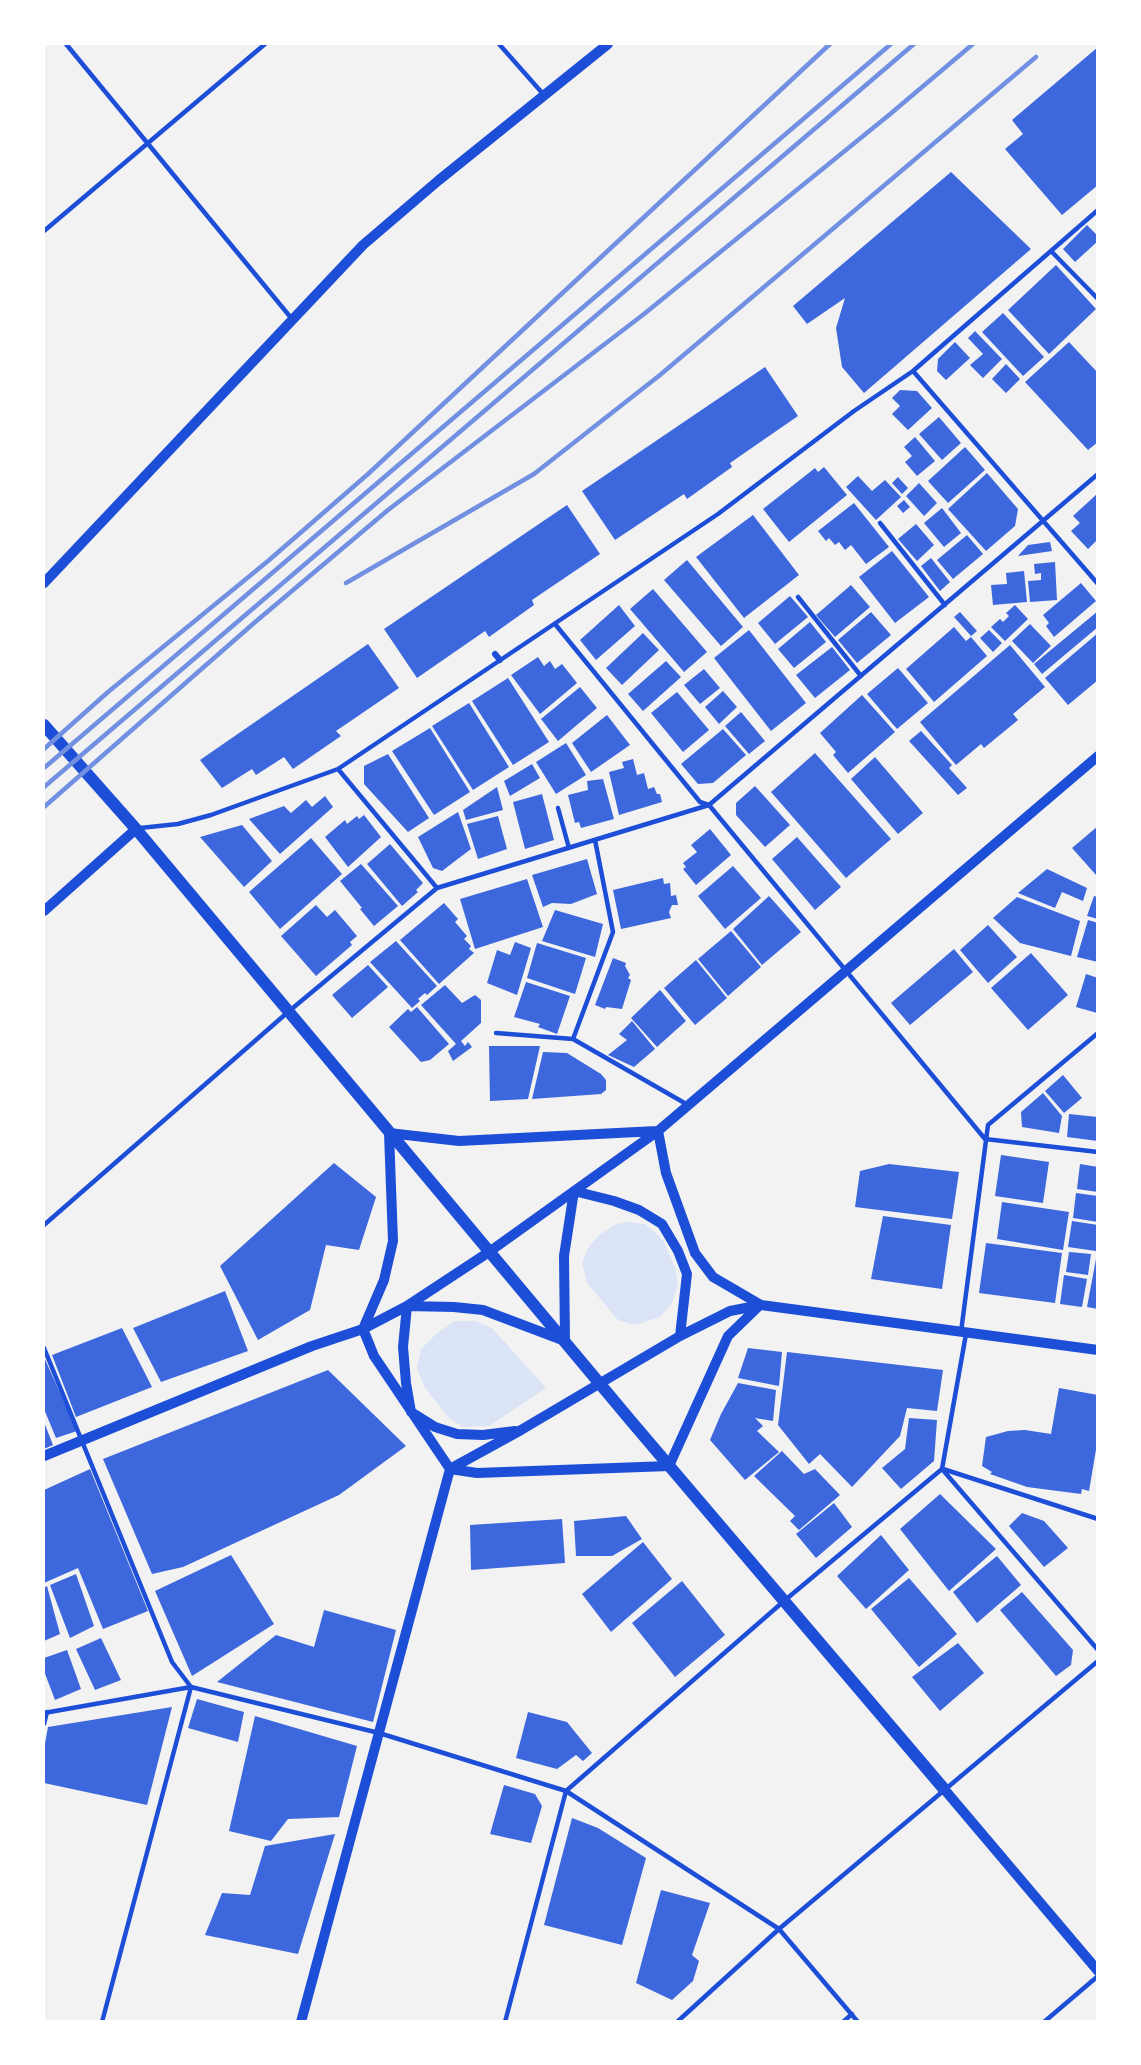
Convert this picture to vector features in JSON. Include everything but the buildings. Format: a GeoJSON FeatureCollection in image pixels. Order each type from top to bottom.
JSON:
{"type":"FeatureCollection","features":[{"type":"Feature","properties":{"kind":"main road"},"geometry":{"type":"LineString","coordinates":[[44,725],[136,829],[669,1466],[944,1789]]}},
{"type":"Feature","properties":{"kind":"street"},"geometry":{"type":"LineString","coordinates":[[44,583],[363,245],[439,180],[608,44]]}},
{"type":"Feature","properties":{"kind":"street"},"geometry":{"type":"LineString","coordinates":[[495,654],[500,660]]}},
{"type":"Feature","properties":{"kind":"street"},"geometry":{"type":"LineString","coordinates":[[44,1456],[312,1346],[363,1329],[407,1306],[489,1252],[658,1131],[1098,756]]}},
{"type":"Feature","properties":{"kind":"street"},"geometry":{"type":"LineString","coordinates":[[44,911],[136,829]]}},
{"type":"Feature","properties":{"kind":"street"},"geometry":{"type":"LineString","coordinates":[[658,1131],[459,1141],[389,1133],[393,1241],[384,1280],[363,1329],[374,1356],[450,1468],[477,1473],[669,1466],[729,1336],[761,1305]]}},
{"type":"Feature","properties":{"kind":"street"},"geometry":{"type":"LineString","coordinates":[[658,1131],[666,1173],[695,1254],[713,1277],[761,1305]]}},
{"type":"Feature","properties":{"kind":"street"},"geometry":{"type":"LineString","coordinates":[[574,1191],[639,1210],[662,1224],[678,1251],[687,1275],[680,1336]]}},
{"type":"Feature","properties":{"kind":"street"},"geometry":{"type":"LineString","coordinates":[[407,1306],[454,1306],[483,1310],[565,1341],[564,1256],[574,1191]]}},
{"type":"Feature","properties":{"kind":"street"},"geometry":{"type":"LineString","coordinates":[[301,2022],[450,1468],[521,1430],[680,1336],[730,1311],[761,1305],[1098,1350]]}},
{"type":"Feature","properties":{"kind":"street"},"geometry":{"type":"LineString","coordinates":[[407,1306],[403,1347],[411,1412],[435,1427],[457,1434],[483,1435],[521,1430]]}},
{"type":"Feature","properties":{"kind":"street"},"geometry":{"type":"LineString","coordinates":[[944,1789],[1098,1971]]}},
{"type":"Feature","properties":{"kind":"lane"},"geometry":{"type":"LineString","coordinates":[[66,44],[292,319]]}},
{"type":"Feature","properties":{"kind":"lane"},"geometry":{"type":"LineString","coordinates":[[44,231],[265,44]]}},
{"type":"Feature","properties":{"kind":"lane"},"geometry":{"type":"LineString","coordinates":[[499,44],[543,95]]}},
{"type":"Feature","properties":{"kind":"lane"},"geometry":{"type":"LineString","coordinates":[[136,829],[178,824],[211,815],[338,769],[718,514],[854,411],[913,371],[1098,210]]}},
{"type":"Feature","properties":{"kind":"lane"},"geometry":{"type":"LineString","coordinates":[[1051,250],[1098,299]]}},
{"type":"Feature","properties":{"kind":"lane"},"geometry":{"type":"LineString","coordinates":[[913,371],[1098,584]]}},
{"type":"Feature","properties":{"kind":"lane"},"geometry":{"type":"LineString","coordinates":[[44,1226],[288,1012],[437,888],[709,806],[1098,474]]}},
{"type":"Feature","properties":{"kind":"lane"},"geometry":{"type":"LineString","coordinates":[[880,523],[945,605]]}},
{"type":"Feature","properties":{"kind":"lane"},"geometry":{"type":"LineString","coordinates":[[798,597],[861,676]]}},
{"type":"Feature","properties":{"kind":"lane"},"geometry":{"type":"LineString","coordinates":[[555,624],[700,802],[709,806],[986,1139],[1098,1152]]}},
{"type":"Feature","properties":{"kind":"lane"},"geometry":{"type":"LineString","coordinates":[[338,769],[437,888]]}},
{"type":"Feature","properties":{"kind":"lane"},"geometry":{"type":"LineString","coordinates":[[558,808],[569,848]]}},
{"type":"Feature","properties":{"kind":"lane"},"geometry":{"type":"LineString","coordinates":[[573,1039],[613,932],[595,840]]}},
{"type":"Feature","properties":{"kind":"lane"},"geometry":{"type":"LineString","coordinates":[[496,1033],[573,1039],[688,1106]]}},
{"type":"Feature","properties":{"kind":"lane"},"geometry":{"type":"LineString","coordinates":[[506,2022],[566,1791],[784,1601],[942,1469],[964,1332],[988,1125],[1098,1033]]}},
{"type":"Feature","properties":{"kind":"lane"},"geometry":{"type":"LineString","coordinates":[[44,1348],[172,1662],[191,1687]]}},
{"type":"Feature","properties":{"kind":"lane"},"geometry":{"type":"LineString","coordinates":[[942,1469],[1098,1519]]}},
{"type":"Feature","properties":{"kind":"lane"},"geometry":{"type":"LineString","coordinates":[[942,1469],[1098,1650]]}},
{"type":"Feature","properties":{"kind":"lane"},"geometry":{"type":"LineString","coordinates":[[677,2022],[779,1929],[1098,1661]]}},
{"type":"Feature","properties":{"kind":"lane"},"geometry":{"type":"LineString","coordinates":[[102,2022],[191,1687]]}},
{"type":"Feature","properties":{"kind":"lane"},"geometry":{"type":"LineString","coordinates":[[44,1724],[45,1712],[191,1687],[379,1733],[566,1791],[779,1929],[858,2022]]}},
{"type":"Feature","properties":{"kind":"lane"},"geometry":{"type":"LineString","coordinates":[[1044,2022],[1098,1976]]}},
{"type":"Feature","properties":{"kind":"lane"},"geometry":{"type":"LineString","coordinates":[[843,2022],[852,2014]]}},
{"type":"Feature","properties":{"kind":"shaded area"},"geometry":{"type":"Polygon","coordinates":[[[629,1222],[645,1224],[663,1240],[675,1268],[678,1284],[672,1303],[660,1317],[635,1325],[618,1320],[587,1283],[582,1263],[588,1248],[599,1235],[616,1224],[629,1222]]]}},
{"type":"Feature","properties":{"kind":"shaded area"},"geometry":{"type":"Polygon","coordinates":[[[455,1321],[476,1321],[492,1328],[546,1388],[489,1426],[463,1427],[449,1418],[425,1388],[417,1369],[421,1349],[436,1334],[455,1321]]]}},
{"type":"Feature","properties":{"kind":"railway"},"geometry":{"type":"LineString","coordinates":[[44,749],[108,692],[268,561],[368,474],[830,44]]}},
{"type":"Feature","properties":{"kind":"railway"},"geometry":{"type":"LineString","coordinates":[[44,768],[891,44]]}},
{"type":"Feature","properties":{"kind":"railway"},"geometry":{"type":"LineString","coordinates":[[44,787],[914,44]]}},
{"type":"Feature","properties":{"kind":"railway"},"geometry":{"type":"LineString","coordinates":[[44,807],[254,623],[388,510],[644,314],[973,44]]}},
{"type":"Feature","properties":{"kind":"railway"},"geometry":{"type":"LineString","coordinates":[[346,583],[534,474],[660,375],[1036,57]]}}]}
